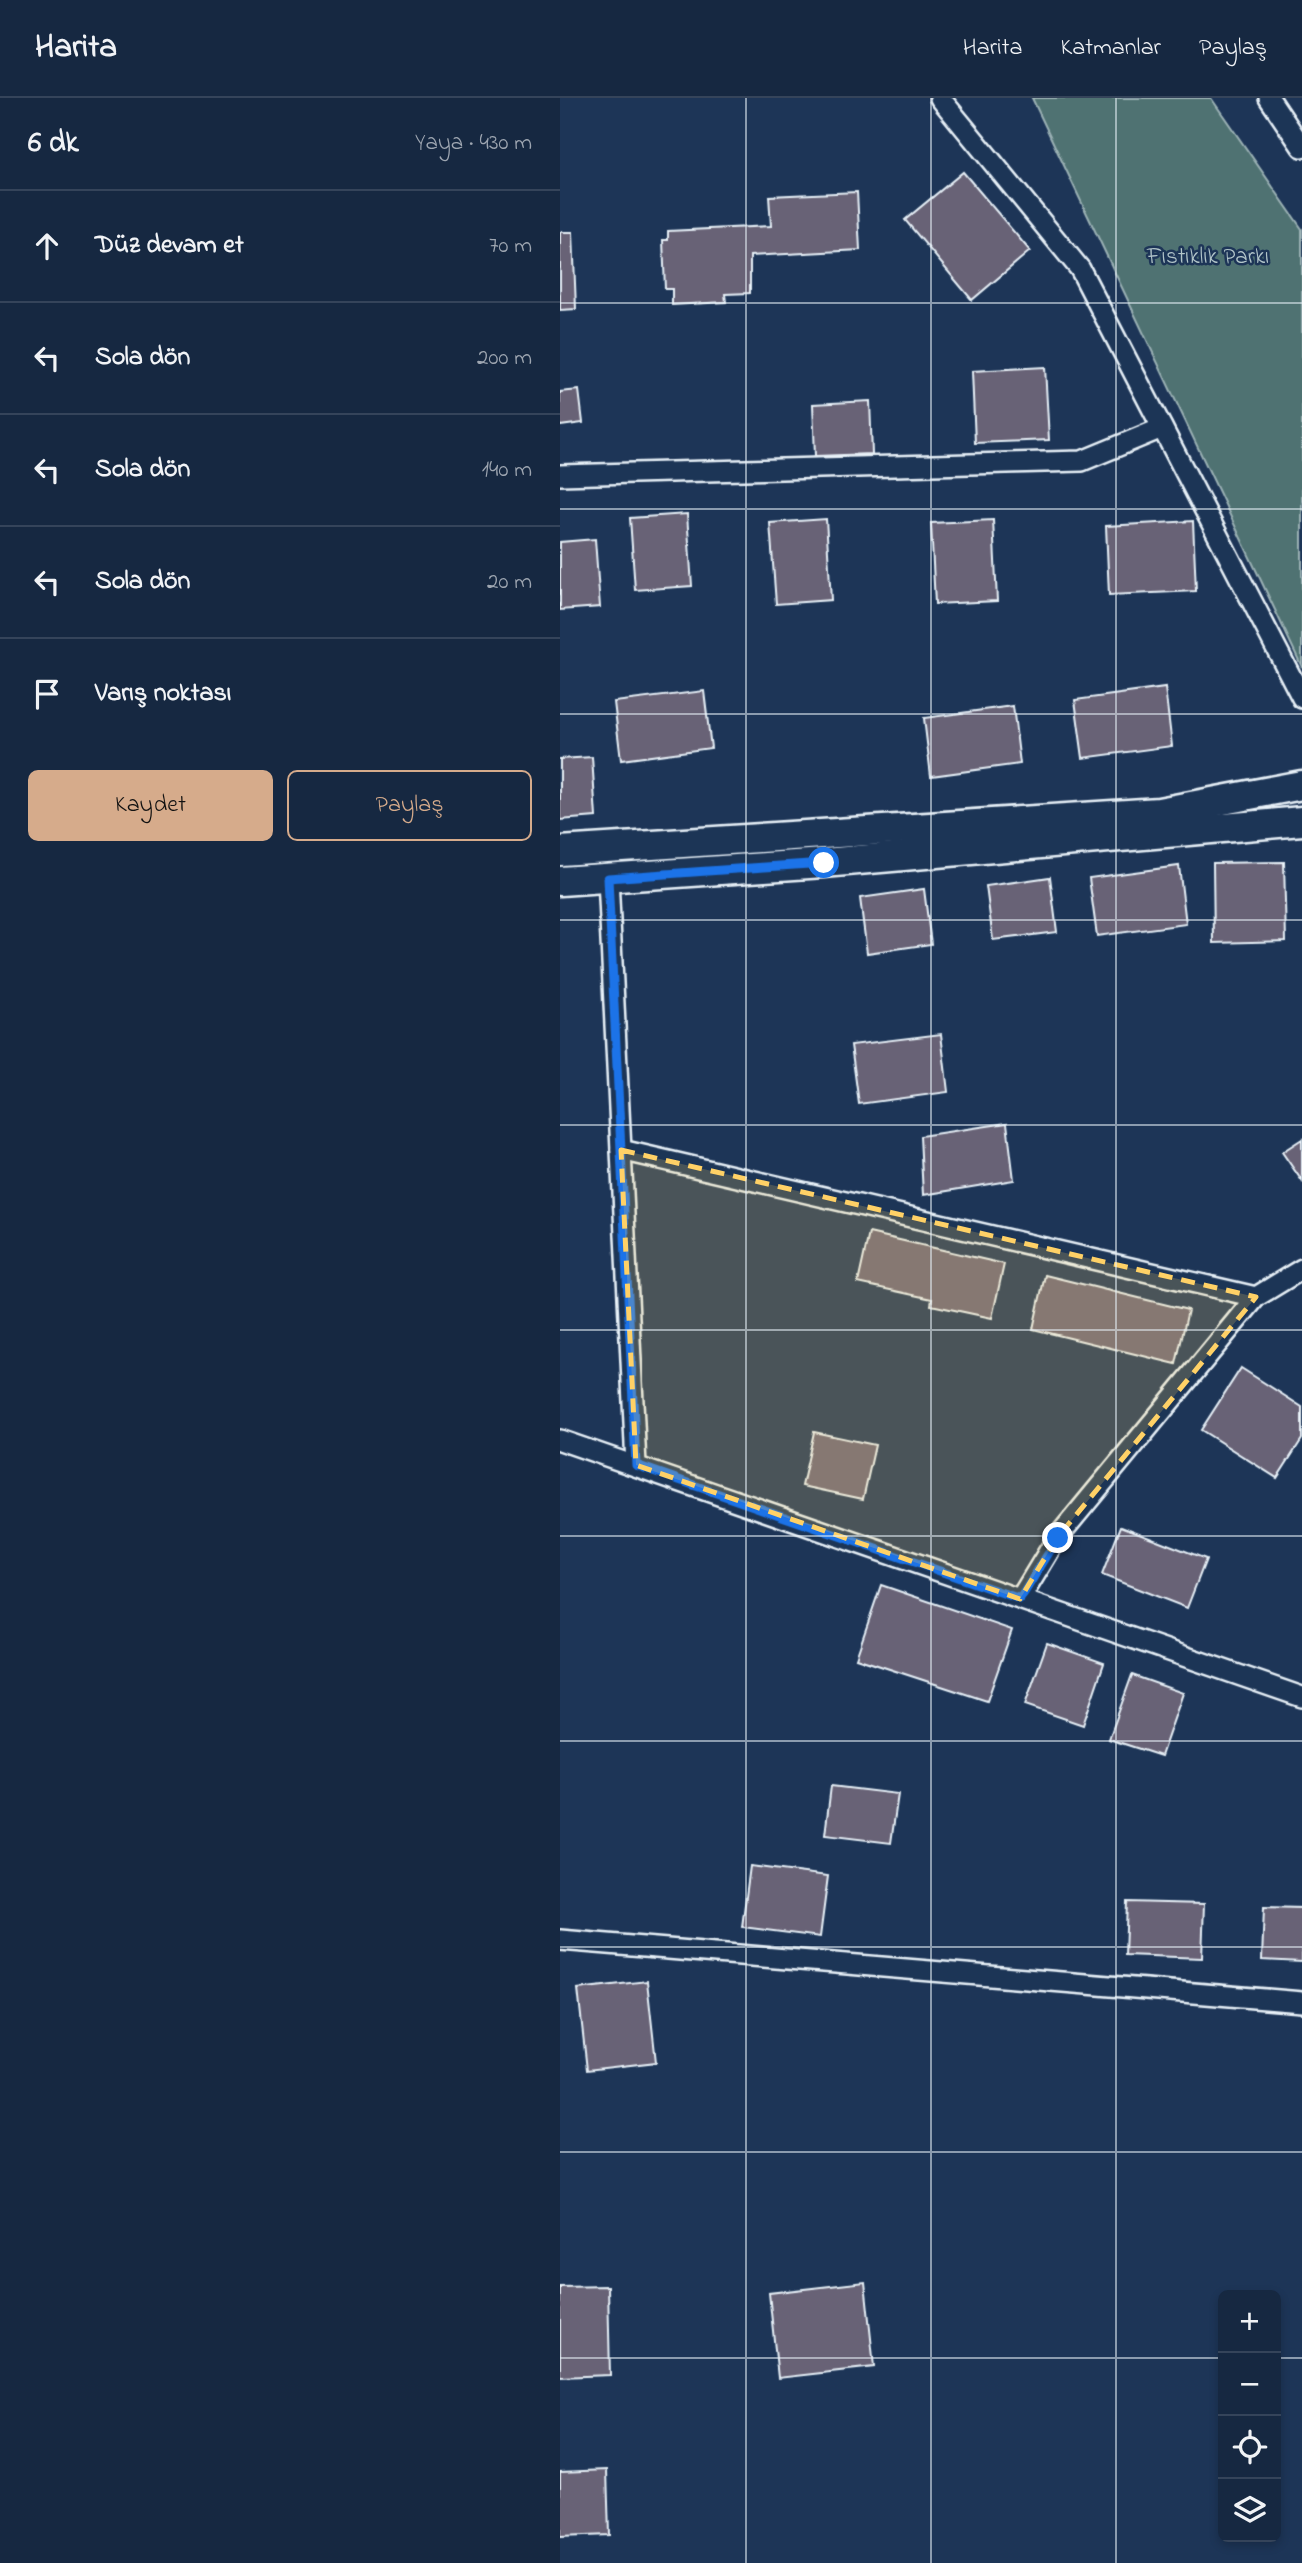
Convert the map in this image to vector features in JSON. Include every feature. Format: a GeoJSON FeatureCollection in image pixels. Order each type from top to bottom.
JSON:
{"type":"FeatureCollection","features":[{"type":"Feature","properties":{"kind":"street"},"geometry":{"type":"LineString","coordinates":[[940,98],[1080,269],[1302,698]]}},
{"type":"Feature","properties":{"kind":"street"},"geometry":{"type":"LineString","coordinates":[[1269,98],[1302,148]]}},
{"type":"Feature","properties":{"kind":"street"},"geometry":{"type":"LineString","coordinates":[[560,475],[1082,461],[1162,428]]}},
{"type":"Feature","properties":{"kind":"street"},"geometry":{"type":"LineString","coordinates":[[560,851],[1159,812],[1302,785]]}},
{"type":"Feature","properties":{"kind":"street"},"geometry":{"type":"LineString","coordinates":[[560,881],[824,863],[1302,821]]}},
{"type":"Feature","properties":{"kind":"street"},"geometry":{"type":"LineString","coordinates":[[608,878],[636,1465]]}},
{"type":"Feature","properties":{"kind":"street"},"geometry":{"type":"LineString","coordinates":[[621,1150],[1256,1297]]}},
{"type":"Feature","properties":{"kind":"street"},"geometry":{"type":"LineString","coordinates":[[1020,1599],[1058,1538],[1256,1297],[1302,1269]]}},
{"type":"Feature","properties":{"kind":"street"},"geometry":{"type":"LineString","coordinates":[[560,1440],[1299,1693]]}},
{"type":"Feature","properties":{"kind":"street"},"geometry":{"type":"LineString","coordinates":[[560,1940],[1302,2003]]}},
{"type":"Feature","properties":{"kind":"highlighted area"},"geometry":{"type":"Polygon","coordinates":[[[621,1150],[1256,1297],[1057,1538],[1020,1599],[636,1465],[621,1150]]]}},
{"type":"Feature","properties":{"kind":"green space","name":"Fıstıklık Parkı"},"geometry":{"type":"Polygon","coordinates":[[[1032,98],[1211,98],[1302,229],[1302,667],[1032,98]]]}},
{"type":"Feature","properties":{"kind":"building"},"geometry":{"type":"Polygon","coordinates":[[[963,172],[1030,251],[972,300],[905,220],[963,172]]]}},
{"type":"Feature","properties":{"kind":"building"},"geometry":{"type":"Polygon","coordinates":[[[857,192],[860,250],[750,256],[750,293],[725,294],[726,302],[672,305],[672,289],[665,289],[663,240],[668,240],[668,231],[771,226],[769,196],[857,192]]]}},
{"type":"Feature","properties":{"kind":"building"},"geometry":{"type":"Polygon","coordinates":[[[560,232],[573,232],[576,309],[560,310],[560,232]]]}},
{"type":"Feature","properties":{"kind":"building"},"geometry":{"type":"Polygon","coordinates":[[[1045,367],[1049,440],[975,443],[972,371],[1045,367]]]}},
{"type":"Feature","properties":{"kind":"building"},"geometry":{"type":"Polygon","coordinates":[[[579,390],[583,423],[560,426],[560,392],[579,390]]]}},
{"type":"Feature","properties":{"kind":"building"},"geometry":{"type":"Polygon","coordinates":[[[870,401],[872,454],[815,456],[813,404],[870,401]]]}},
{"type":"Feature","properties":{"kind":"building"},"geometry":{"type":"Polygon","coordinates":[[[687,514],[692,586],[635,590],[630,518],[687,514]]]}},
{"type":"Feature","properties":{"kind":"building"},"geometry":{"type":"Polygon","coordinates":[[[826,519],[831,600],[776,604],[770,523],[826,519]]]}},
{"type":"Feature","properties":{"kind":"building"},"geometry":{"type":"Polygon","coordinates":[[[993,520],[997,601],[935,604],[931,523],[993,520]]]}},
{"type":"Feature","properties":{"kind":"building"},"geometry":{"type":"Polygon","coordinates":[[[1193,521],[1196,591],[1109,595],[1106,526],[1193,521]]]}},
{"type":"Feature","properties":{"kind":"building"},"geometry":{"type":"Polygon","coordinates":[[[595,539],[600,607],[560,610],[560,542],[595,539]]]}},
{"type":"Feature","properties":{"kind":"building"},"geometry":{"type":"Polygon","coordinates":[[[1165,688],[1172,746],[1083,758],[1075,700],[1165,688]]]}},
{"type":"Feature","properties":{"kind":"building"},"geometry":{"type":"Polygon","coordinates":[[[704,691],[711,748],[621,760],[614,702],[704,691]]]}},
{"type":"Feature","properties":{"kind":"building"},"geometry":{"type":"Polygon","coordinates":[[[1013,706],[1020,764],[931,776],[924,718],[1013,706]]]}},
{"type":"Feature","properties":{"kind":"building"},"geometry":{"type":"Polygon","coordinates":[[[592,757],[596,817],[560,820],[560,759],[592,757]]]}},
{"type":"Feature","properties":{"kind":"building"},"geometry":{"type":"Polygon","coordinates":[[[1284,862],[1286,941],[1214,943],[1213,863],[1284,862]]]}},
{"type":"Feature","properties":{"kind":"building"},"geometry":{"type":"Polygon","coordinates":[[[1179,866],[1186,924],[1097,936],[1089,878],[1179,866]]]}},
{"type":"Feature","properties":{"kind":"building"},"geometry":{"type":"Polygon","coordinates":[[[1050,877],[1057,932],[993,940],[986,886],[1050,877]]]}},
{"type":"Feature","properties":{"kind":"building"},"geometry":{"type":"Polygon","coordinates":[[[924,889],[931,944],[867,953],[860,898],[924,889]]]}},
{"type":"Feature","properties":{"kind":"building"},"geometry":{"type":"Polygon","coordinates":[[[941,1034],[948,1092],[859,1104],[851,1045],[941,1034]]]}},
{"type":"Feature","properties":{"kind":"building"},"geometry":{"type":"Polygon","coordinates":[[[1007,1123],[1014,1180],[923,1195],[920,1136],[1007,1123]]]}},
{"type":"Feature","properties":{"kind":"building"},"geometry":{"type":"Polygon","coordinates":[[[1302,1139],[1302,1181],[1282,1152],[1302,1139]]]}},
{"type":"Feature","properties":{"kind":"building"},"geometry":{"type":"Polygon","coordinates":[[[869,1233],[1004,1264],[992,1318],[931,1305],[932,1299],[858,1283],[869,1233]]]}},
{"type":"Feature","properties":{"kind":"building"},"geometry":{"type":"Polygon","coordinates":[[[1045,1275],[1188,1310],[1176,1364],[1033,1329],[1045,1275]]]}},
{"type":"Feature","properties":{"kind":"building"},"geometry":{"type":"Polygon","coordinates":[[[1241,1368],[1302,1407],[1302,1439],[1277,1478],[1201,1430],[1241,1368]]]}},
{"type":"Feature","properties":{"kind":"building"},"geometry":{"type":"Polygon","coordinates":[[[814,1432],[875,1445],[863,1499],[802,1486],[814,1432]]]}},
{"type":"Feature","properties":{"kind":"building"},"geometry":{"type":"Polygon","coordinates":[[[1121,1526],[1206,1559],[1187,1608],[1102,1575],[1121,1526]]]}},
{"type":"Feature","properties":{"kind":"building"},"geometry":{"type":"Polygon","coordinates":[[[881,1585],[1012,1630],[987,1701],[856,1658],[881,1585]]]}},
{"type":"Feature","properties":{"kind":"building"},"geometry":{"type":"Polygon","coordinates":[[[1047,1643],[1104,1663],[1083,1725],[1025,1705],[1047,1643]]]}},
{"type":"Feature","properties":{"kind":"building"},"geometry":{"type":"Polygon","coordinates":[[[1132,1675],[1183,1693],[1161,1756],[1109,1739],[1132,1675]]]}},
{"type":"Feature","properties":{"kind":"building"},"geometry":{"type":"Polygon","coordinates":[[[831,1786],[898,1794],[891,1843],[825,1835],[831,1786]]]}},
{"type":"Feature","properties":{"kind":"building"},"geometry":{"type":"Polygon","coordinates":[[[750,1866],[828,1876],[820,1937],[742,1927],[750,1866]]]}},
{"type":"Feature","properties":{"kind":"building"},"geometry":{"type":"Polygon","coordinates":[[[1127,1902],[1204,1904],[1202,1958],[1125,1955],[1127,1902]]]}},
{"type":"Feature","properties":{"kind":"building"},"geometry":{"type":"Polygon","coordinates":[[[1264,1907],[1302,1908],[1302,1962],[1262,1960],[1264,1907]]]}},
{"type":"Feature","properties":{"kind":"building"},"geometry":{"type":"Polygon","coordinates":[[[647,1981],[656,2062],[587,2070],[578,1989],[647,1981]]]}},
{"type":"Feature","properties":{"kind":"building"},"geometry":{"type":"Polygon","coordinates":[[[865,2282],[874,2367],[778,2378],[769,2293],[865,2282]]]}},
{"type":"Feature","properties":{"kind":"building"},"geometry":{"type":"Polygon","coordinates":[[[608,2286],[610,2375],[560,2377],[560,2287],[608,2286]]]}},
{"type":"Feature","properties":{"kind":"building"},"geometry":{"type":"Polygon","coordinates":[[[607,2470],[609,2535],[560,2537],[560,2472],[607,2470]]]}},
{"type":"Feature","properties":{"kind":"route"},"geometry":{"type":"LineString","coordinates":[[824,863],[608,878],[636,1465],[1020,1599],[1058,1538]]}}]}
